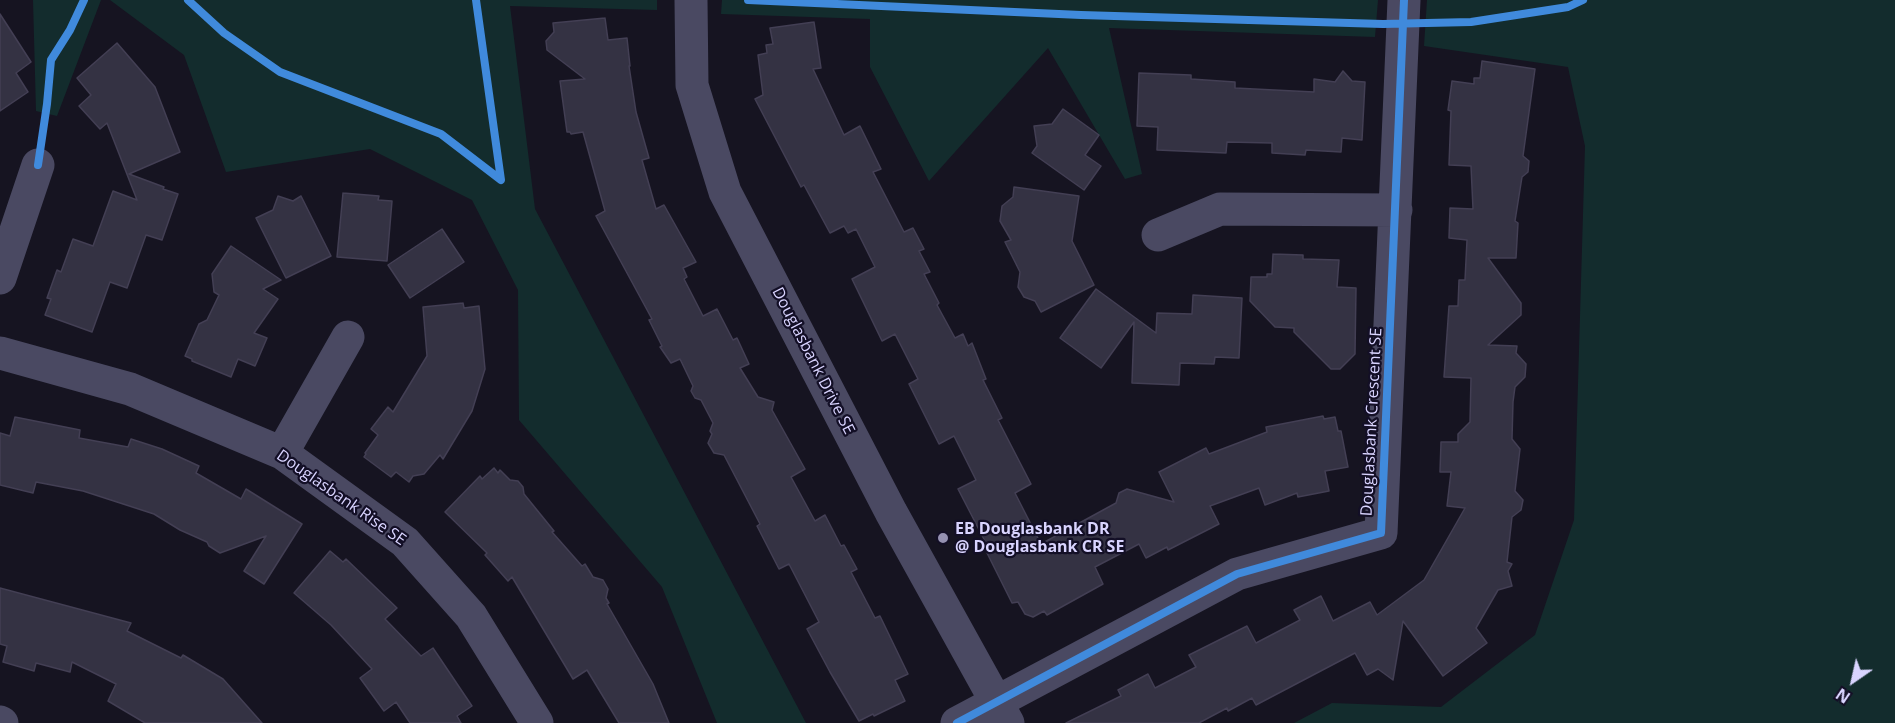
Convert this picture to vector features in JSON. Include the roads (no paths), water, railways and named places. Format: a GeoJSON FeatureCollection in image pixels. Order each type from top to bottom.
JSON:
{"type":"FeatureCollection","features":[{"type":"Feature","properties":{"kind":"street","name":"Douglasbank Drive SE"},"geometry":{"type":"LineString","coordinates":[[691,0],[692,85],[725,192],[891,512],[1002,712]]}},
{"type":"Feature","properties":{"kind":"street","name":"Douglasbank Crescent SE"},"geometry":{"type":"LineString","coordinates":[[1002,712],[1237,574],[1381,532],[1404,0]]}},
{"type":"Feature","properties":{"kind":"street"},"geometry":{"type":"LineString","coordinates":[[0,278],[38,165]]}},
{"type":"Feature","properties":{"kind":"street"},"geometry":{"type":"LineString","coordinates":[[1158,235],[1220,209],[1396,210]]}},
{"type":"Feature","properties":{"kind":"street"},"geometry":{"type":"LineString","coordinates":[[282,453],[348,337]]}},
{"type":"Feature","properties":{"kind":"street","name":"Douglasbank Rise SE"},"geometry":{"type":"LineString","coordinates":[[0,353],[130,389],[282,453],[405,542],[471,616],[537,723]]}},
{"type":"Feature","properties":{"kind":"street"},"geometry":{"type":"LineString","coordinates":[[957,723],[1002,712]]}},
{"type":"Feature","properties":{"kind":"place","name":"EB Douglasbank DR @ Douglasbank CR SE"},"geometry":{"type":"Point","coordinates":[943,538]}}]}
